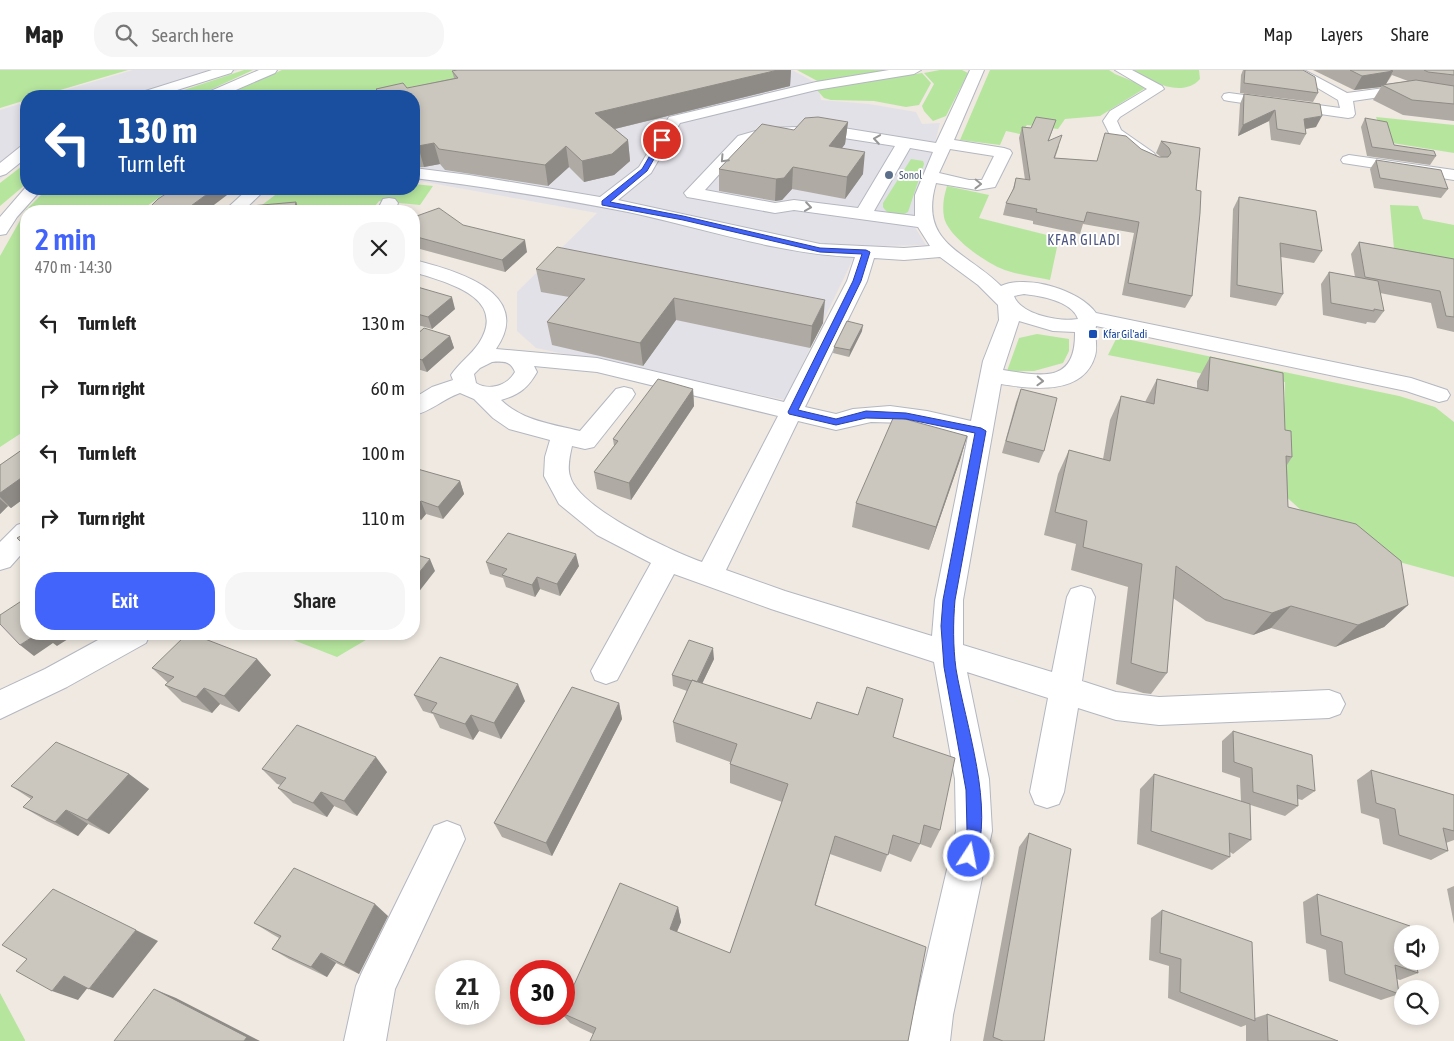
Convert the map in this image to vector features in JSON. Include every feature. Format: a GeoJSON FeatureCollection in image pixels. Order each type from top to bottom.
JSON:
{"type":"FeatureCollection","features":[{"type":"Feature","properties":{"kind":"street"},"geometry":{"type":"LineString","coordinates":[[163,90],[226,70]]}},
{"type":"Feature","properties":{"kind":"street"},"geometry":{"type":"LineString","coordinates":[[225,90],[270,70]]}},
{"type":"Feature","properties":{"kind":"street"},"geometry":{"type":"LineString","coordinates":[[604,203],[645,170],[674,120],[816,86],[914,70]]}},
{"type":"Feature","properties":{"kind":"street"},"geometry":{"type":"LineString","coordinates":[[977,70],[930,176],[923,204],[925,222],[934,240],[944,251],[985,281],[1006,302],[1027,317],[1048,324]]}},
{"type":"Feature","properties":{"kind":"street"},"geometry":{"type":"LineString","coordinates":[[1122,70],[1157,89],[1115,114],[1110,121],[1116,132],[1123,139],[1157,163]]}},
{"type":"Feature","properties":{"kind":"street"},"geometry":{"type":"LineString","coordinates":[[1294,70],[1345,98],[1407,89]]}},
{"type":"Feature","properties":{"kind":"street"},"geometry":{"type":"LineString","coordinates":[[801,78],[816,86]]}},
{"type":"Feature","properties":{"kind":"street"},"geometry":{"type":"LineString","coordinates":[[1386,80],[1407,89],[1425,93]]}},
{"type":"Feature","properties":{"kind":"street"},"geometry":{"type":"LineString","coordinates":[[1229,97],[1348,114],[1345,98]]}},
{"type":"Feature","properties":{"kind":"street"},"geometry":{"type":"LineString","coordinates":[[925,222],[794,205],[775,208],[693,193],[743,139],[752,136],[799,131],[831,131],[905,143],[1004,153],[989,183],[985,186],[930,176]]}},
{"type":"Feature","properties":{"kind":"street"},"geometry":{"type":"LineString","coordinates":[[863,214],[905,143]]}},
{"type":"Feature","properties":{"kind":"street"},"geometry":{"type":"LineString","coordinates":[[0,152],[20,154]]}},
{"type":"Feature","properties":{"kind":"street"},"geometry":{"type":"LineString","coordinates":[[0,171],[20,155]]}},
{"type":"Feature","properties":{"kind":"street"},"geometry":{"type":"LineString","coordinates":[[1349,160],[1454,175]]}},
{"type":"Feature","properties":{"kind":"street"},"geometry":{"type":"LineString","coordinates":[[420,175],[469,180],[604,203],[683,218],[820,250],[904,254],[944,251]]}},
{"type":"Feature","properties":{"kind":"street"},"geometry":{"type":"LineString","coordinates":[[0,230],[11,214],[28,195]]}},
{"type":"Feature","properties":{"kind":"street"},"geometry":{"type":"LineString","coordinates":[[240,205],[251,195]]}},
{"type":"Feature","properties":{"kind":"street"},"geometry":{"type":"LineString","coordinates":[[709,575],[857,281],[866,252]]}},
{"type":"Feature","properties":{"kind":"street"},"geometry":{"type":"LineString","coordinates":[[961,264],[1074,303],[1083,309],[1087,321],[1084,358],[1079,368],[1071,375],[1061,379],[1042,381],[991,375]]}},
{"type":"Feature","properties":{"kind":"street"},"geometry":{"type":"LineString","coordinates":[[420,268],[464,282],[485,295],[494,308],[496,315],[493,334],[472,380]]}},
{"type":"Feature","properties":{"kind":"street"},"geometry":{"type":"LineString","coordinates":[[929,1041],[933,1015],[974,830],[972,779],[956,704],[948,653],[947,626],[949,600],[991,375],[1010,314],[1004,292],[1010,289],[1024,288],[1043,291]]}},
{"type":"Feature","properties":{"kind":"street"},"geometry":{"type":"LineString","coordinates":[[1003,334],[1026,324],[1048,324],[1067,327],[1087,321],[1411,385],[1449,398]]}},
{"type":"Feature","properties":{"kind":"street"},"geometry":{"type":"LineString","coordinates":[[472,380],[501,392],[520,383],[526,370],[522,362],[500,345],[493,334]]}},
{"type":"Feature","properties":{"kind":"street"},"geometry":{"type":"LineString","coordinates":[[420,404],[440,392],[472,380],[488,356],[514,357],[579,362],[836,422],[866,415],[906,416],[981,431]]}},
{"type":"Feature","properties":{"kind":"street"},"geometry":{"type":"LineString","coordinates":[[534,427],[520,418],[512,406],[512,392],[531,374],[546,367],[579,362]]}},
{"type":"Feature","properties":{"kind":"street"},"geometry":{"type":"LineString","coordinates":[[472,380],[506,417],[585,441],[624,394]]}},
{"type":"Feature","properties":{"kind":"street"},"geometry":{"type":"LineString","coordinates":[[563,435],[557,457],[557,476],[568,497],[606,528],[668,560],[781,601],[1116,706],[1159,711],[1329,704]]}},
{"type":"Feature","properties":{"kind":"street"},"geometry":{"type":"LineString","coordinates":[[0,559],[20,538]]}},
{"type":"Feature","properties":{"kind":"street"},"geometry":{"type":"LineString","coordinates":[[606,671],[668,560]]}},
{"type":"Feature","properties":{"kind":"street"},"geometry":{"type":"LineString","coordinates":[[1047,792],[1081,597]]}},
{"type":"Feature","properties":{"kind":"street"},"geometry":{"type":"LineString","coordinates":[[0,705],[56,678],[124,640]]}},
{"type":"Feature","properties":{"kind":"street"},"geometry":{"type":"LineString","coordinates":[[365,1041],[376,986],[447,839]]}},
{"type":"Feature","properties":{"kind":"shaded area"},"geometry":{"type":"Polygon","coordinates":[[[133,70],[238,70],[179,90],[65,90],[133,70]]]}},
{"type":"Feature","properties":{"kind":"shaded area"},"geometry":{"type":"Polygon","coordinates":[[[506,70],[792,70],[818,84],[821,100],[869,104],[916,112],[922,124],[940,123],[930,163],[915,208],[913,224],[926,245],[877,246],[854,257],[785,400],[536,348],[517,331],[517,292],[597,213],[420,181],[420,90],[404,90],[506,70]]]}},
{"type":"Feature","properties":{"kind":"shaded area"},"geometry":{"type":"Polygon","coordinates":[[[20,104],[20,164],[0,179],[0,110],[20,104]]]}},
{"type":"Feature","properties":{"kind":"green space"},"geometry":{"type":"Polygon","coordinates":[[[0,70],[128,70],[60,90],[20,90],[20,102],[0,108],[0,70]]]}},
{"type":"Feature","properties":{"kind":"green space"},"geometry":{"type":"Polygon","coordinates":[[[244,70],[253,70],[210,90],[184,90],[244,70]]]}},
{"type":"Feature","properties":{"kind":"green space"},"geometry":{"type":"Polygon","coordinates":[[[282,70],[497,70],[395,90],[237,90],[282,70]]]}},
{"type":"Feature","properties":{"kind":"green space"},"geometry":{"type":"Polygon","coordinates":[[[797,70],[890,70],[823,84],[797,70]]]}},
{"type":"Feature","properties":{"kind":"green space"},"geometry":{"type":"Polygon","coordinates":[[[940,70],[962,70],[968,73],[946,116],[933,121],[922,106],[934,84],[924,73],[940,70]]]}},
{"type":"Feature","properties":{"kind":"green space"},"geometry":{"type":"Polygon","coordinates":[[[990,70],[1109,70],[1147,87],[1100,116],[1065,119],[1058,129],[1027,125],[1020,134],[1006,131],[1000,145],[960,140],[990,70]]]}},
{"type":"Feature","properties":{"kind":"green space"},"geometry":{"type":"Polygon","coordinates":[[[1134,70],[1199,70],[1200,79],[1193,85],[1176,88],[1158,84],[1134,70]]]}},
{"type":"Feature","properties":{"kind":"green space"},"geometry":{"type":"Polygon","coordinates":[[[922,73],[931,83],[919,105],[906,107],[874,101],[831,100],[824,98],[816,89],[922,73]]]}},
{"type":"Feature","properties":{"kind":"green space"},"geometry":{"type":"Polygon","coordinates":[[[1376,117],[1454,125],[1454,153],[1386,142],[1376,117]]]}},
{"type":"Feature","properties":{"kind":"green space"},"geometry":{"type":"Polygon","coordinates":[[[911,159],[923,161],[924,164],[908,212],[901,215],[891,214],[885,210],[883,203],[911,159]]]}},
{"type":"Feature","properties":{"kind":"green space"},"geometry":{"type":"Polygon","coordinates":[[[20,168],[20,189],[0,206],[0,183],[20,168]]]}},
{"type":"Feature","properties":{"kind":"green space"},"geometry":{"type":"Polygon","coordinates":[[[420,185],[433,186],[420,205],[379,201],[376,205],[262,205],[275,195],[420,195],[420,185]]]}},
{"type":"Feature","properties":{"kind":"green space"},"geometry":{"type":"Polygon","coordinates":[[[947,186],[989,195],[979,218],[1059,238],[1050,280],[1018,274],[1000,268],[980,257],[961,241],[947,225],[944,217],[943,209],[947,186]]]}},
{"type":"Feature","properties":{"kind":"green space"},"geometry":{"type":"Polygon","coordinates":[[[41,195],[163,195],[148,205],[31,205],[41,195]]]}},
{"type":"Feature","properties":{"kind":"green space"},"geometry":{"type":"Polygon","coordinates":[[[1390,205],[1418,206],[1423,219],[1454,225],[1454,262],[1394,249],[1390,205]]]}},
{"type":"Feature","properties":{"kind":"green space"},"geometry":{"type":"Polygon","coordinates":[[[20,221],[20,434],[0,447],[0,256],[20,221]]]}},
{"type":"Feature","properties":{"kind":"green space"},"geometry":{"type":"Polygon","coordinates":[[[1037,334],[1069,339],[1069,351],[1063,363],[1034,371],[1007,371],[1019,338],[1037,334]]]}},
{"type":"Feature","properties":{"kind":"green space"},"geometry":{"type":"Polygon","coordinates":[[[1117,337],[1399,396],[1435,407],[1454,422],[1454,577],[1341,546],[1282,493],[1285,382],[1204,374],[1108,355],[1117,337]]]}},
{"type":"Feature","properties":{"kind":"green space"},"geometry":{"type":"Polygon","coordinates":[[[293,640],[366,640],[337,657],[293,640]]]}},
{"type":"Feature","properties":{"kind":"green space"},"geometry":{"type":"Polygon","coordinates":[[[0,993],[25,1040],[25,1041],[0,1041],[0,993]]]}},
{"type":"Feature","properties":{"kind":"building"},"geometry":{"type":"Polygon","coordinates":[[[778,70],[595,113],[628,140],[612,154],[582,161],[566,146],[545,165],[439,149],[434,143],[420,146],[420,90],[376,89],[403,83],[407,88],[458,78],[452,71],[778,70]]]}},
{"type":"Feature","properties":{"kind":"building"},"geometry":{"type":"Polygon","coordinates":[[[1245,70],[1303,70],[1315,77],[1318,93],[1244,83],[1245,70]]]}},
{"type":"Feature","properties":{"kind":"building"},"geometry":{"type":"Polygon","coordinates":[[[1350,70],[1390,70],[1393,71],[1362,76],[1350,70]]]}},
{"type":"Feature","properties":{"kind":"building"},"geometry":{"type":"Polygon","coordinates":[[[1424,70],[1454,70],[1454,75],[1428,72],[1424,70]]]}},
{"type":"Feature","properties":{"kind":"building"},"geometry":{"type":"Polygon","coordinates":[[[1416,80],[1454,86],[1454,104],[1412,100],[1382,85],[1416,80]]]}},
{"type":"Feature","properties":{"kind":"building"},"geometry":{"type":"Polygon","coordinates":[[[1244,94],[1320,104],[1322,116],[1304,119],[1306,134],[1277,129],[1275,110],[1243,125],[1244,94]]]}},
{"type":"Feature","properties":{"kind":"building"},"geometry":{"type":"Polygon","coordinates":[[[818,117],[848,122],[829,146],[865,152],[847,177],[793,167],[784,178],[776,179],[719,169],[762,124],[794,130],[805,118],[818,117]]]}},
{"type":"Feature","properties":{"kind":"building"},"geometry":{"type":"Polygon","coordinates":[[[1036,117],[1056,120],[1048,141],[1062,135],[1054,158],[1097,161],[1105,133],[1126,136],[1141,149],[1159,157],[1168,157],[1171,153],[1169,148],[1161,141],[1200,148],[1196,190],[1201,191],[1200,213],[1192,296],[1128,283],[1139,222],[1087,212],[1084,222],[1036,212],[1037,209],[1006,203],[1014,188],[1016,178],[1030,180],[1022,127],[1031,128],[1036,117]]]}},
{"type":"Feature","properties":{"kind":"building"},"geometry":{"type":"Polygon","coordinates":[[[1365,118],[1387,122],[1394,145],[1434,151],[1436,156],[1372,147],[1365,118]]]}},
{"type":"Feature","properties":{"kind":"building"},"geometry":{"type":"Polygon","coordinates":[[[1376,160],[1441,170],[1448,189],[1380,178],[1376,160]]]}},
{"type":"Feature","properties":{"kind":"building"},"geometry":{"type":"Polygon","coordinates":[[[164,195],[206,195],[192,205],[152,205],[164,195]]]}},
{"type":"Feature","properties":{"kind":"building"},"geometry":{"type":"Polygon","coordinates":[[[1239,197],[1316,211],[1322,251],[1280,243],[1283,294],[1237,285],[1239,197]]]}},
{"type":"Feature","properties":{"kind":"building"},"geometry":{"type":"Polygon","coordinates":[[[296,202],[295,205],[262,205],[296,202]]]}},
{"type":"Feature","properties":{"kind":"building"},"geometry":{"type":"Polygon","coordinates":[[[439,208],[463,225],[525,240],[502,260],[420,238],[420,215],[439,208]]]}},
{"type":"Feature","properties":{"kind":"building"},"geometry":{"type":"Polygon","coordinates":[[[1359,242],[1454,259],[1454,317],[1446,316],[1440,291],[1365,277],[1359,242]]]}},
{"type":"Feature","properties":{"kind":"building"},"geometry":{"type":"Polygon","coordinates":[[[557,247],[825,300],[812,326],[674,298],[640,343],[547,322],[585,279],[536,269],[557,247]]]}},
{"type":"Feature","properties":{"kind":"building"},"geometry":{"type":"Polygon","coordinates":[[[1329,272],[1378,281],[1384,311],[1331,303],[1329,272]]]}},
{"type":"Feature","properties":{"kind":"building"},"geometry":{"type":"Polygon","coordinates":[[[420,288],[452,297],[428,317],[420,315],[420,288]]]}},
{"type":"Feature","properties":{"kind":"building"},"geometry":{"type":"Polygon","coordinates":[[[847,321],[863,325],[850,350],[834,347],[847,321]]]}},
{"type":"Feature","properties":{"kind":"building"},"geometry":{"type":"Polygon","coordinates":[[[424,328],[450,336],[422,360],[420,359],[420,332],[424,328]]]}},
{"type":"Feature","properties":{"kind":"building"},"geometry":{"type":"Polygon","coordinates":[[[1210,357],[1283,373],[1285,430],[1291,431],[1292,457],[1286,456],[1288,507],[1356,524],[1401,561],[1408,605],[1358,625],[1291,606],[1272,613],[1224,599],[1176,566],[1167,673],[1159,672],[1131,663],[1142,564],[1083,547],[1087,521],[1055,512],[1069,450],[1110,461],[1121,396],[1154,404],[1157,379],[1208,391],[1210,357]]]}},
{"type":"Feature","properties":{"kind":"building"},"geometry":{"type":"Polygon","coordinates":[[[658,379],[693,389],[629,483],[594,472],[618,441],[613,439],[658,379]]]}},
{"type":"Feature","properties":{"kind":"building"},"geometry":{"type":"Polygon","coordinates":[[[1021,389],[1057,398],[1044,451],[1006,441],[1021,389]]]}},
{"type":"Feature","properties":{"kind":"building"},"geometry":{"type":"Polygon","coordinates":[[[894,416],[967,436],[936,527],[856,503],[894,416]]]}},
{"type":"Feature","properties":{"kind":"building"},"geometry":{"type":"Polygon","coordinates":[[[20,451],[20,479],[0,493],[0,465],[20,451]]]}},
{"type":"Feature","properties":{"kind":"building"},"geometry":{"type":"Polygon","coordinates":[[[420,470],[460,481],[438,507],[421,501],[420,470]]]}},
{"type":"Feature","properties":{"kind":"building"},"geometry":{"type":"Polygon","coordinates":[[[508,533],[576,554],[557,584],[537,577],[532,585],[502,575],[507,569],[486,562],[508,533]]]}},
{"type":"Feature","properties":{"kind":"building"},"geometry":{"type":"Polygon","coordinates":[[[420,556],[430,559],[420,572],[420,556]]]}},
{"type":"Feature","properties":{"kind":"building"},"geometry":{"type":"Polygon","coordinates":[[[20,602],[20,640],[28,640],[20,645],[0,624],[0,615],[20,602]]]}},
{"type":"Feature","properties":{"kind":"building"},"geometry":{"type":"Polygon","coordinates":[[[181,640],[208,640],[257,659],[224,696],[204,688],[196,697],[165,685],[174,677],[152,668],[181,640]]]}},
{"type":"Feature","properties":{"kind":"building"},"geometry":{"type":"Polygon","coordinates":[[[689,640],[713,648],[697,682],[672,675],[689,640]]]}},
{"type":"Feature","properties":{"kind":"building"},"geometry":{"type":"Polygon","coordinates":[[[440,657],[518,684],[494,723],[471,715],[465,724],[431,712],[437,703],[414,695],[440,657]]]}},
{"type":"Feature","properties":{"kind":"building"},"geometry":{"type":"Polygon","coordinates":[[[692,680],[811,719],[817,702],[858,715],[867,687],[903,699],[893,737],[955,758],[940,830],[924,825],[920,844],[893,835],[888,855],[835,836],[815,905],[926,947],[908,1041],[590,1041],[596,1028],[575,1019],[575,983],[620,883],[678,907],[670,929],[730,953],[788,784],[730,764],[737,744],[673,722],[692,680]]]}},
{"type":"Feature","properties":{"kind":"building"},"geometry":{"type":"Polygon","coordinates":[[[572,687],[619,703],[546,843],[494,823],[572,687]]]}},
{"type":"Feature","properties":{"kind":"building"},"geometry":{"type":"Polygon","coordinates":[[[297,725],[376,757],[344,801],[321,792],[313,803],[278,788],[286,778],[262,769],[297,725]]]}},
{"type":"Feature","properties":{"kind":"building"},"geometry":{"type":"Polygon","coordinates":[[[1233,731],[1312,755],[1315,791],[1297,785],[1298,806],[1253,792],[1252,768],[1234,762],[1233,731]]]}},
{"type":"Feature","properties":{"kind":"building"},"geometry":{"type":"Polygon","coordinates":[[[56,742],[129,774],[87,820],[66,810],[55,822],[23,807],[33,797],[11,786],[56,742]]]}},
{"type":"Feature","properties":{"kind":"building"},"geometry":{"type":"Polygon","coordinates":[[[1371,770],[1454,795],[1454,831],[1443,828],[1448,851],[1399,835],[1395,809],[1376,803],[1371,770]]]}},
{"type":"Feature","properties":{"kind":"building"},"geometry":{"type":"Polygon","coordinates":[[[1154,774],[1250,804],[1251,840],[1229,833],[1230,857],[1151,831],[1154,774]]]}},
{"type":"Feature","properties":{"kind":"building"},"geometry":{"type":"Polygon","coordinates":[[[1029,833],[1071,849],[1044,1041],[1003,1041],[993,1037],[1029,833]]]}},
{"type":"Feature","properties":{"kind":"building"},"geometry":{"type":"Polygon","coordinates":[[[294,868],[375,904],[344,965],[321,953],[311,967],[272,949],[281,936],[254,923],[294,868]]]}},
{"type":"Feature","properties":{"kind":"building"},"geometry":{"type":"Polygon","coordinates":[[[53,889],[136,930],[89,989],[64,976],[52,991],[16,971],[27,959],[2,945],[53,889]]]}},
{"type":"Feature","properties":{"kind":"building"},"geometry":{"type":"Polygon","coordinates":[[[1317,894],[1407,925],[1394,925],[1394,970],[1396,970],[1397,980],[1394,980],[1394,992],[1345,974],[1342,942],[1321,935],[1317,894]]]}},
{"type":"Feature","properties":{"kind":"building"},"geometry":{"type":"Polygon","coordinates":[[[1162,910],[1252,942],[1255,1021],[1180,992],[1181,959],[1160,953],[1162,910]]]}},
{"type":"Feature","properties":{"kind":"building"},"geometry":{"type":"Polygon","coordinates":[[[154,989],[247,1037],[244,1041],[114,1041],[154,989]]]}},
{"type":"Feature","properties":{"kind":"building"},"geometry":{"type":"Polygon","coordinates":[[[1267,1014],[1338,1041],[1268,1041],[1267,1014]]]}},
{"type":"Feature","properties":{"kind":"place","name":"Sonol"},"geometry":{"type":"Point","coordinates":[889,175]}},
{"type":"Feature","properties":{"kind":"place","name":"Kfar Gil'adi"},"geometry":{"type":"Point","coordinates":[1093,334]}},
{"type":"Feature","properties":{"kind":"district","name":"KFAR GILADI"},"geometry":{"type":"Point","coordinates":[1084,240]}},
{"type":"Feature","properties":{"kind":"route"},"geometry":{"type":"LineString","coordinates":[[662,140],[645,170],[604,203],[683,218],[796,246],[820,250],[866,252],[857,281],[792,412],[836,422],[854,416],[906,416],[981,431],[949,600],[947,626],[950,667],[972,779],[974,830],[969,856]]}}]}
